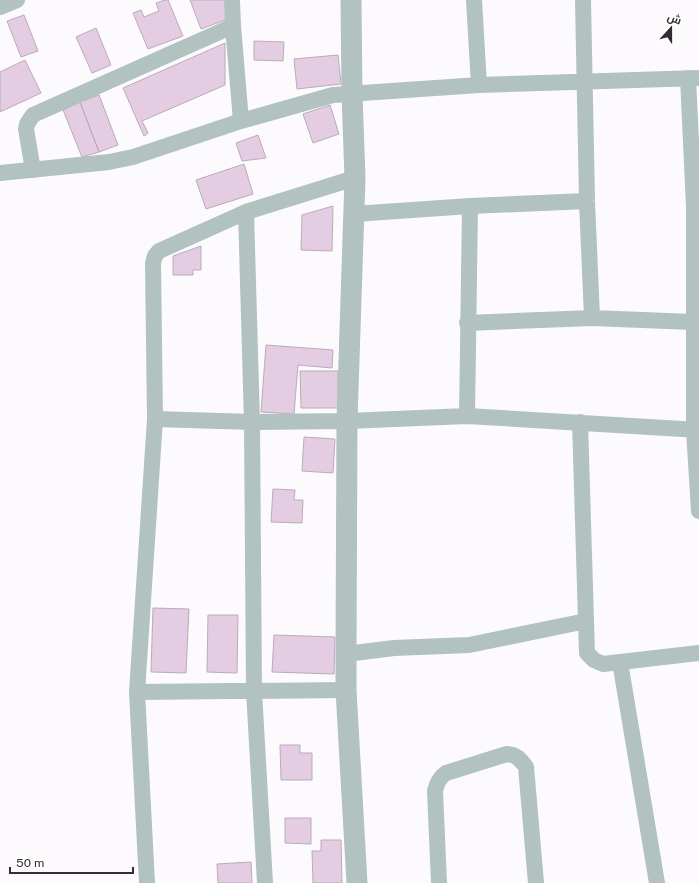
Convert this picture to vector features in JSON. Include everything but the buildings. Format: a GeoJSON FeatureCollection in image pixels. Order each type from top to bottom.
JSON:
{"type":"FeatureCollection","features":[{"type":"Feature","properties":{"kind":"street"},"geometry":{"type":"LineString","coordinates":[[0,7],[17,0]]}},
{"type":"Feature","properties":{"kind":"street"},"geometry":{"type":"LineString","coordinates":[[232,0],[241,121]]}},
{"type":"Feature","properties":{"kind":"street"},"geometry":{"type":"LineString","coordinates":[[351,0],[355,178],[347,421],[346,690],[357,883]]}},
{"type":"Feature","properties":{"kind":"street"},"geometry":{"type":"LineString","coordinates":[[474,0],[480,84]]}},
{"type":"Feature","properties":{"kind":"street"},"geometry":{"type":"LineString","coordinates":[[583,0],[587,201],[592,318]]}},
{"type":"Feature","properties":{"kind":"street"},"geometry":{"type":"LineString","coordinates":[[32,170],[26,129],[27,124],[33,115],[233,26]]}},
{"type":"Feature","properties":{"kind":"street"},"geometry":{"type":"LineString","coordinates":[[0,173],[109,162],[133,157],[241,121],[333,95],[480,84],[694,78],[696,207],[693,322],[699,511]]}},
{"type":"Feature","properties":{"kind":"street"},"geometry":{"type":"LineString","coordinates":[[147,883],[137,692],[155,419],[154,256],[158,251],[246,212],[355,178]]}},
{"type":"Feature","properties":{"kind":"street"},"geometry":{"type":"LineString","coordinates":[[354,214],[470,206],[587,201]]}},
{"type":"Feature","properties":{"kind":"street"},"geometry":{"type":"LineString","coordinates":[[467,416],[467,323],[470,206]]}},
{"type":"Feature","properties":{"kind":"street"},"geometry":{"type":"LineString","coordinates":[[246,212],[252,422],[254,691],[265,883]]}},
{"type":"Feature","properties":{"kind":"street"},"geometry":{"type":"LineString","coordinates":[[467,323],[592,318],[693,322]]}},
{"type":"Feature","properties":{"kind":"street"},"geometry":{"type":"LineString","coordinates":[[155,419],[252,422],[347,421],[467,416],[696,430]]}},
{"type":"Feature","properties":{"kind":"street"},"geometry":{"type":"LineString","coordinates":[[580,422],[588,653],[594,660],[603,664],[699,653]]}},
{"type":"Feature","properties":{"kind":"street"},"geometry":{"type":"LineString","coordinates":[[346,654],[394,648],[469,645],[586,621]]}},
{"type":"Feature","properties":{"kind":"street"},"geometry":{"type":"LineString","coordinates":[[620,662],[657,883]]}},
{"type":"Feature","properties":{"kind":"street"},"geometry":{"type":"LineString","coordinates":[[137,692],[346,690]]}},
{"type":"Feature","properties":{"kind":"street"},"geometry":{"type":"LineString","coordinates":[[438,883],[436,784],[446,773],[507,754],[515,755],[521,759],[526,767],[536,883]]}}]}
